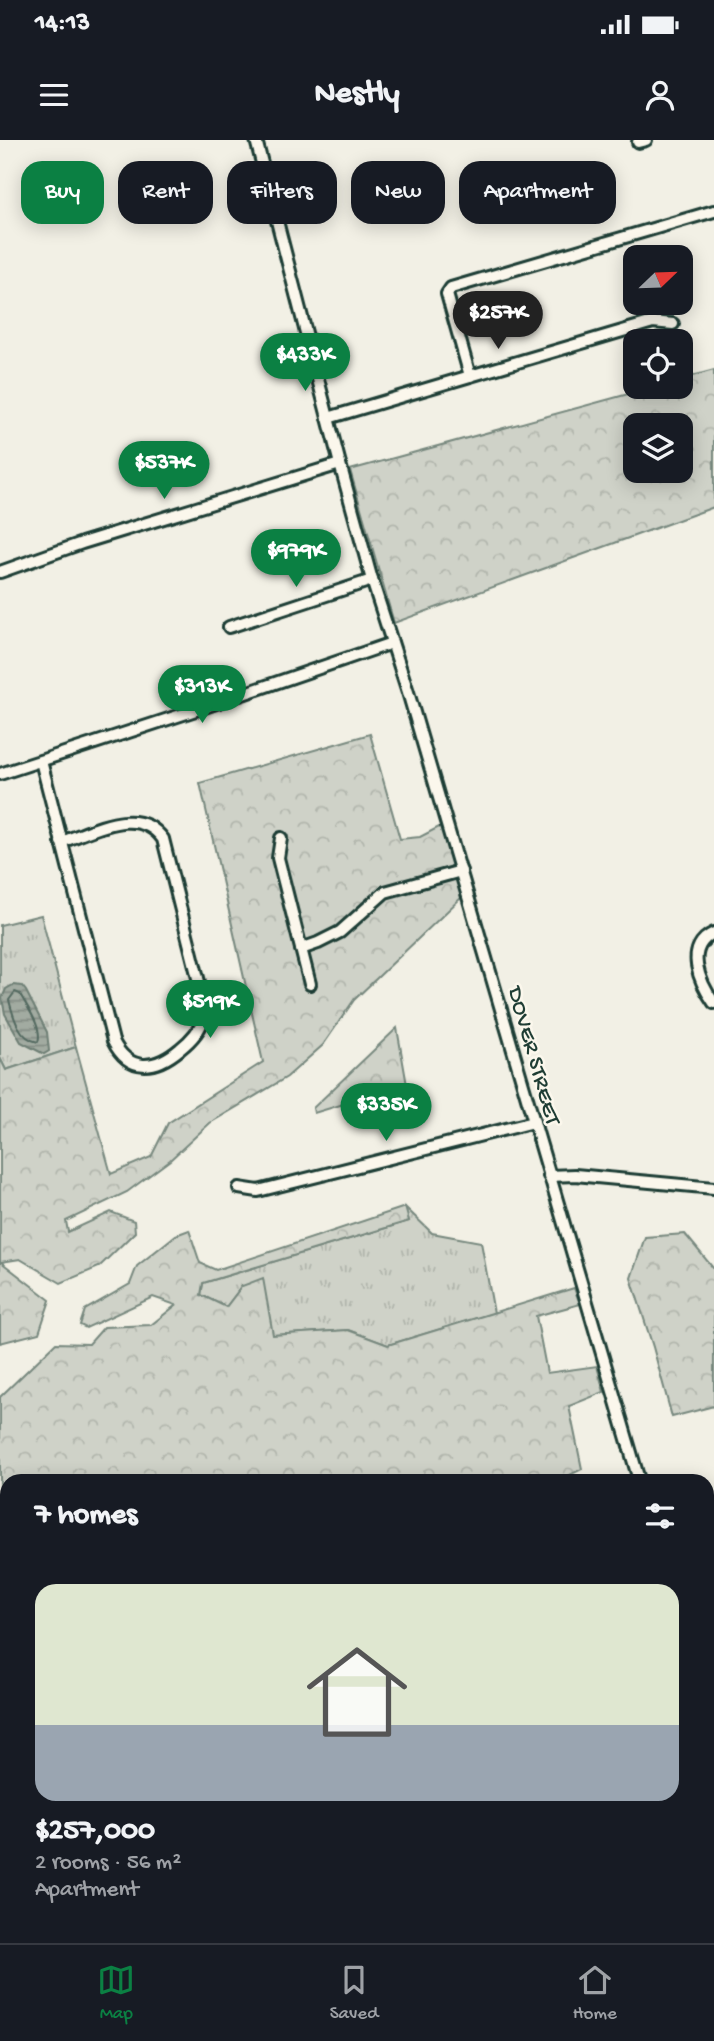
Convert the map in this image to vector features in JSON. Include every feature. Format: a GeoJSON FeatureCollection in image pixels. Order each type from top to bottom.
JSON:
{"type":"FeatureCollection","features":[{"type":"Feature","properties":{"kind":"street","name":"DOVER STREET"},"geometry":{"type":"LineString","coordinates":[[256,140],[372,580],[461,871],[637,1474]]}},
{"type":"Feature","properties":{"kind":"street"},"geometry":{"type":"LineString","coordinates":[[470,376],[448,290],[714,211]]}},
{"type":"Feature","properties":{"kind":"street"},"geometry":{"type":"LineString","coordinates":[[328,418],[653,322],[673,324]]}},
{"type":"Feature","properties":{"kind":"street"},"geometry":{"type":"LineString","coordinates":[[0,572],[82,543],[340,464]]}},
{"type":"Feature","properties":{"kind":"street"},"geometry":{"type":"LineString","coordinates":[[229,627],[372,580]]}},
{"type":"Feature","properties":{"kind":"street"},"geometry":{"type":"LineString","coordinates":[[0,774],[392,643]]}},
{"type":"Feature","properties":{"kind":"street"},"geometry":{"type":"LineString","coordinates":[[41,761],[61,842],[113,1041],[126,1059],[137,1065],[166,1061],[193,1038],[199,1029],[204,1018],[204,1002],[163,839],[147,824],[125,821],[61,842]]}},
{"type":"Feature","properties":{"kind":"street"},"geometry":{"type":"LineString","coordinates":[[281,838],[278,858],[310,984]]}},
{"type":"Feature","properties":{"kind":"street"},"geometry":{"type":"LineString","coordinates":[[301,949],[340,932],[385,892],[461,871]]}},
{"type":"Feature","properties":{"kind":"street"},"geometry":{"type":"LineString","coordinates":[[714,933],[699,947],[695,961],[698,976],[714,1003]]}},
{"type":"Feature","properties":{"kind":"street"},"geometry":{"type":"LineString","coordinates":[[239,1188],[258,1191],[534,1122]]}},
{"type":"Feature","properties":{"kind":"street"},"geometry":{"type":"LineString","coordinates":[[549,1176],[575,1175],[714,1188]]}},
{"type":"Feature","properties":{"kind":"green space"},"geometry":{"type":"Polygon","coordinates":[[[714,370],[714,507],[394,623],[350,470],[623,395],[623,399],[693,399],[693,376],[714,370]]]}},
{"type":"Feature","properties":{"kind":"green space"},"geometry":{"type":"Polygon","coordinates":[[[370,734],[400,839],[420,837],[443,825],[462,897],[354,1000],[323,1045],[287,1077],[210,1123],[170,1160],[127,1192],[66,1221],[68,1232],[111,1212],[134,1221],[135,1232],[99,1267],[61,1283],[20,1259],[1,1262],[50,1300],[39,1333],[0,1343],[0,1058],[6,1070],[76,1047],[111,1174],[151,1157],[168,1123],[263,1062],[200,783],[370,734]]]}},
{"type":"Feature","properties":{"kind":"green space"},"geometry":{"type":"Polygon","coordinates":[[[41,915],[76,1047],[6,1070],[0,1058],[0,925],[41,915]]]}},
{"type":"Feature","properties":{"kind":"green space"},"geometry":{"type":"Polygon","coordinates":[[[397,1028],[407,1085],[314,1113],[313,1108],[397,1028]]]}},
{"type":"Feature","properties":{"kind":"green space"},"geometry":{"type":"Polygon","coordinates":[[[405,1207],[432,1233],[481,1242],[494,1313],[388,1345],[348,1330],[273,1335],[242,1286],[226,1307],[201,1295],[203,1283],[409,1221],[405,1207]]]}},
{"type":"Feature","properties":{"kind":"green space"},"geometry":{"type":"Polygon","coordinates":[[[405,1207],[409,1221],[203,1283],[201,1295],[226,1307],[242,1286],[263,1278],[273,1335],[348,1330],[388,1345],[574,1288],[580,1304],[536,1316],[547,1373],[597,1366],[604,1392],[569,1406],[582,1469],[572,1474],[0,1474],[0,1397],[56,1343],[89,1344],[104,1327],[151,1325],[176,1305],[153,1297],[86,1328],[80,1325],[85,1310],[130,1284],[137,1266],[176,1235],[189,1230],[200,1263],[216,1270],[405,1207]]]}},
{"type":"Feature","properties":{"kind":"green space"},"geometry":{"type":"Polygon","coordinates":[[[685,1234],[714,1269],[714,1406],[672,1417],[631,1278],[645,1237],[685,1234]]]}},
{"type":"Feature","properties":{"kind":"water"},"geometry":{"type":"Polygon","coordinates":[[[13,985],[22,986],[26,991],[47,1032],[49,1051],[44,1054],[21,1042],[5,1014],[2,998],[6,989],[13,985]]]}}]}
